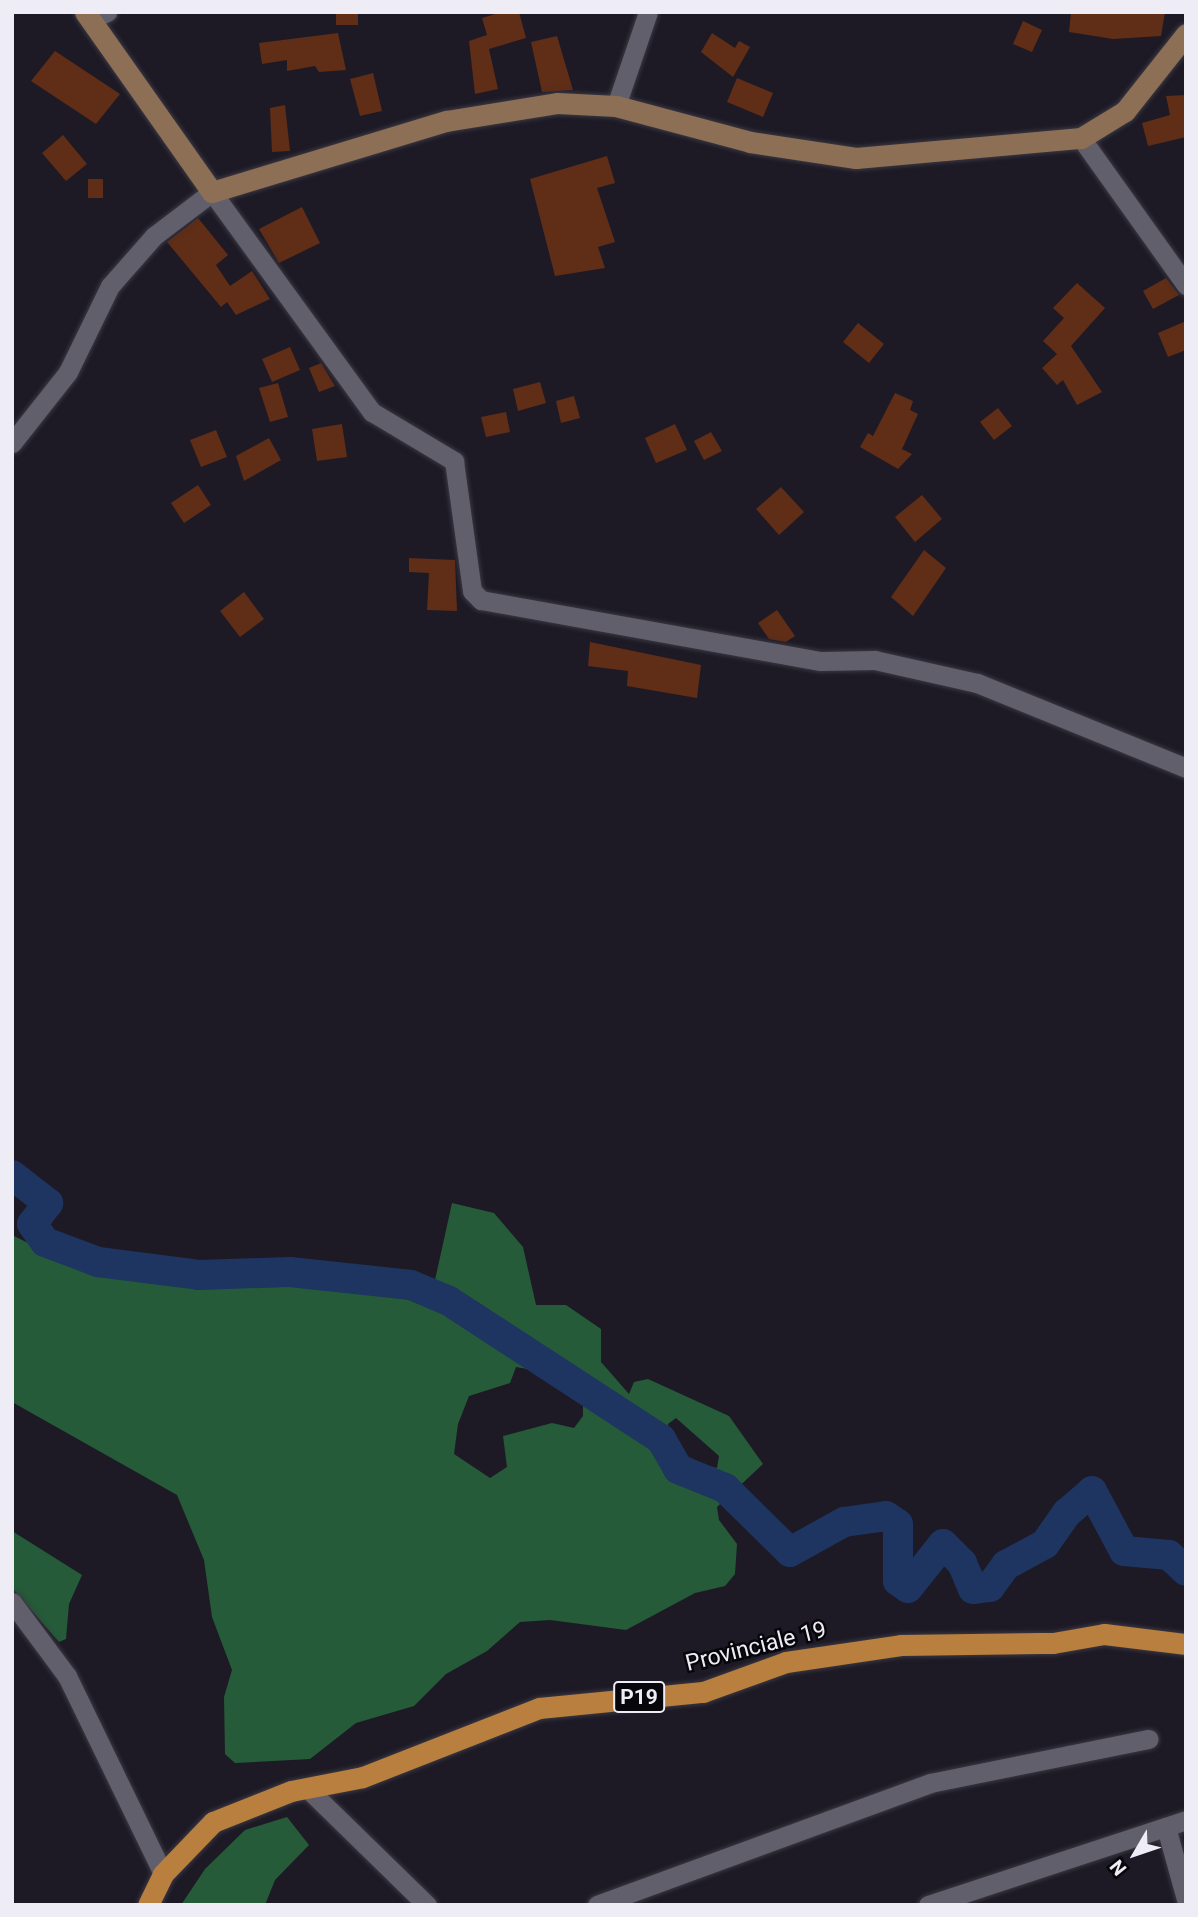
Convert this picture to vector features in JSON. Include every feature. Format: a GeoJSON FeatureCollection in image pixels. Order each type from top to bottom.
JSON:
{"type":"FeatureCollection","features":[{"type":"Feature","properties":{"kind":"main road","name":"Provinciale 19"},"geometry":{"type":"LineString","coordinates":[[148,1905],[163,1874],[213,1822],[307,1788],[363,1777],[539,1708],[703,1692],[786,1662],[832,1653],[901,1645],[1053,1643],[1104,1634],[1186,1644]]}},
{"type":"Feature","properties":{"kind":"street"},"geometry":{"type":"LineString","coordinates":[[616,106],[648,12]]}},
{"type":"Feature","properties":{"kind":"street"},"geometry":{"type":"LineString","coordinates":[[94,15],[212,192],[372,412],[454,461],[472,591],[481,600],[821,661],[875,660],[977,683],[1186,768]]}},
{"type":"Feature","properties":{"kind":"street"},"geometry":{"type":"LineString","coordinates":[[12,443],[68,372],[110,286],[154,236],[212,192],[499,109],[557,103],[616,106],[750,142],[856,158],[1081,138],[1125,111],[1186,34]]}},
{"type":"Feature","properties":{"kind":"street"},"geometry":{"type":"LineString","coordinates":[[1081,138],[1186,285]]}},
{"type":"Feature","properties":{"kind":"street"},"geometry":{"type":"LineString","coordinates":[[12,1602],[67,1676],[163,1874]]}},
{"type":"Feature","properties":{"kind":"street"},"geometry":{"type":"LineString","coordinates":[[597,1905],[930,1783],[1149,1739]]}},
{"type":"Feature","properties":{"kind":"street"},"geometry":{"type":"LineString","coordinates":[[307,1788],[427,1905]]}},
{"type":"Feature","properties":{"kind":"street"},"geometry":{"type":"LineString","coordinates":[[928,1905],[1186,1820]]}},
{"type":"Feature","properties":{"kind":"street"},"geometry":{"type":"LineString","coordinates":[[1166,1827],[1186,1899]]}},
{"type":"Feature","properties":{"kind":"green space"},"geometry":{"type":"Polygon","coordinates":[[[452,1203],[494,1213],[523,1247],[536,1305],[566,1305],[601,1329],[601,1362],[629,1394],[634,1382],[648,1379],[729,1416],[763,1464],[717,1507],[719,1520],[737,1544],[735,1574],[725,1586],[695,1593],[626,1630],[550,1620],[520,1622],[487,1651],[446,1674],[414,1706],[356,1723],[310,1759],[235,1763],[225,1754],[224,1697],[232,1670],[212,1617],[204,1560],[177,1495],[12,1402],[12,1235],[44,1251],[130,1277],[269,1279],[413,1294],[435,1280],[452,1203]],[[516,1367],[510,1383],[469,1396],[458,1424],[454,1454],[490,1478],[507,1467],[503,1436],[552,1423],[574,1428],[583,1416],[583,1405],[551,1373],[516,1367]],[[676,1418],[668,1424],[670,1436],[688,1462],[717,1468],[719,1456],[676,1418]]]}},
{"type":"Feature","properties":{"kind":"green space"},"geometry":{"type":"Polygon","coordinates":[[[12,1531],[82,1575],[69,1604],[66,1639],[59,1642],[12,1588],[12,1531]]]}},
{"type":"Feature","properties":{"kind":"green space"},"geometry":{"type":"Polygon","coordinates":[[[287,1817],[309,1845],[275,1880],[265,1905],[181,1905],[205,1869],[245,1830],[287,1817]]]}},
{"type":"Feature","properties":{"kind":"building"},"geometry":{"type":"Polygon","coordinates":[[[336,12],[358,12],[358,25],[336,25],[336,12]]]}},
{"type":"Feature","properties":{"kind":"building"},"geometry":{"type":"Polygon","coordinates":[[[502,12],[519,12],[526,38],[489,49],[498,89],[475,94],[469,41],[487,35],[482,18],[502,12]]]}},
{"type":"Feature","properties":{"kind":"building"},"geometry":{"type":"Polygon","coordinates":[[[1071,12],[1165,12],[1161,36],[1113,39],[1069,32],[1071,12]]]}},
{"type":"Feature","properties":{"kind":"building"},"geometry":{"type":"Polygon","coordinates":[[[1023,21],[1042,30],[1032,52],[1013,44],[1023,21]]]}},
{"type":"Feature","properties":{"kind":"building"},"geometry":{"type":"Polygon","coordinates":[[[338,33],[346,70],[319,72],[315,66],[287,71],[287,60],[262,64],[259,43],[338,33]]]}},
{"type":"Feature","properties":{"kind":"building"},"geometry":{"type":"Polygon","coordinates":[[[712,33],[735,48],[739,41],[750,47],[733,77],[701,52],[712,33]]]}},
{"type":"Feature","properties":{"kind":"building"},"geometry":{"type":"Polygon","coordinates":[[[557,36],[573,90],[542,92],[531,42],[557,36]]]}},
{"type":"Feature","properties":{"kind":"building"},"geometry":{"type":"Polygon","coordinates":[[[55,51],[120,94],[96,124],[31,81],[55,51]]]}},
{"type":"Feature","properties":{"kind":"building"},"geometry":{"type":"Polygon","coordinates":[[[373,73],[382,111],[360,116],[350,79],[373,73]]]}},
{"type":"Feature","properties":{"kind":"building"},"geometry":{"type":"Polygon","coordinates":[[[737,78],[773,93],[763,117],[727,102],[737,78]]]}},
{"type":"Feature","properties":{"kind":"building"},"geometry":{"type":"Polygon","coordinates":[[[1186,95],[1186,137],[1148,146],[1142,123],[1170,115],[1166,96],[1186,95]]]}},
{"type":"Feature","properties":{"kind":"building"},"geometry":{"type":"Polygon","coordinates":[[[285,105],[290,151],[272,152],[270,108],[285,105]]]}},
{"type":"Feature","properties":{"kind":"building"},"geometry":{"type":"Polygon","coordinates":[[[63,135],[87,164],[66,181],[42,153],[63,135]]]}},
{"type":"Feature","properties":{"kind":"building"},"geometry":{"type":"Polygon","coordinates":[[[607,156],[615,183],[597,188],[615,242],[598,247],[605,268],[555,276],[530,179],[607,156]]]}},
{"type":"Feature","properties":{"kind":"building"},"geometry":{"type":"Polygon","coordinates":[[[88,179],[103,179],[103,198],[88,198],[88,179]]]}},
{"type":"Feature","properties":{"kind":"building"},"geometry":{"type":"Polygon","coordinates":[[[302,207],[320,243],[279,263],[259,229],[302,207]]]}},
{"type":"Feature","properties":{"kind":"building"},"geometry":{"type":"Polygon","coordinates":[[[198,218],[228,255],[216,265],[230,286],[252,271],[270,299],[236,315],[227,302],[221,307],[167,242],[198,218]]]}},
{"type":"Feature","properties":{"kind":"building"},"geometry":{"type":"Polygon","coordinates":[[[1166,278],[1179,295],[1153,309],[1143,291],[1166,278]]]}},
{"type":"Feature","properties":{"kind":"building"},"geometry":{"type":"Polygon","coordinates":[[[1077,283],[1105,308],[1071,346],[1102,392],[1077,405],[1063,380],[1057,385],[1042,368],[1057,354],[1043,341],[1064,318],[1053,308],[1077,283]]]}},
{"type":"Feature","properties":{"kind":"building"},"geometry":{"type":"Polygon","coordinates":[[[1186,321],[1186,350],[1168,357],[1158,333],[1186,321]]]}},
{"type":"Feature","properties":{"kind":"building"},"geometry":{"type":"Polygon","coordinates":[[[858,323],[884,344],[869,363],[843,342],[858,323]]]}},
{"type":"Feature","properties":{"kind":"building"},"geometry":{"type":"Polygon","coordinates":[[[290,347],[300,370],[272,382],[262,359],[290,347]]]}},
{"type":"Feature","properties":{"kind":"building"},"geometry":{"type":"Polygon","coordinates":[[[321,363],[335,386],[319,392],[309,368],[321,363]]]}},
{"type":"Feature","properties":{"kind":"building"},"geometry":{"type":"Polygon","coordinates":[[[540,382],[546,403],[518,411],[513,389],[540,382]]]}},
{"type":"Feature","properties":{"kind":"building"},"geometry":{"type":"Polygon","coordinates":[[[278,383],[288,417],[270,422],[259,388],[278,383]]]}},
{"type":"Feature","properties":{"kind":"building"},"geometry":{"type":"Polygon","coordinates":[[[895,393],[913,401],[910,410],[918,414],[902,449],[912,454],[898,469],[860,447],[868,433],[873,436],[895,393]]]}},
{"type":"Feature","properties":{"kind":"building"},"geometry":{"type":"Polygon","coordinates":[[[574,396],[580,418],[561,423],[556,401],[574,396]]]}},
{"type":"Feature","properties":{"kind":"building"},"geometry":{"type":"Polygon","coordinates":[[[998,408],[1012,426],[994,440],[980,422],[998,408]]]}},
{"type":"Feature","properties":{"kind":"building"},"geometry":{"type":"Polygon","coordinates":[[[506,412],[510,432],[486,437],[481,417],[506,412]]]}},
{"type":"Feature","properties":{"kind":"building"},"geometry":{"type":"Polygon","coordinates":[[[342,424],[347,457],[317,461],[312,429],[342,424]]]}},
{"type":"Feature","properties":{"kind":"building"},"geometry":{"type":"Polygon","coordinates":[[[675,424],[687,450],[656,463],[645,438],[675,424]]]}},
{"type":"Feature","properties":{"kind":"building"},"geometry":{"type":"Polygon","coordinates":[[[216,430],[227,457],[201,467],[190,440],[216,430]]]}},
{"type":"Feature","properties":{"kind":"building"},"geometry":{"type":"Polygon","coordinates":[[[711,432],[722,451],[704,460],[694,441],[711,432]]]}},
{"type":"Feature","properties":{"kind":"building"},"geometry":{"type":"Polygon","coordinates":[[[269,438],[281,460],[244,481],[236,456],[269,438]]]}},
{"type":"Feature","properties":{"kind":"building"},"geometry":{"type":"Polygon","coordinates":[[[198,485],[211,505],[184,523],[171,503],[198,485]]]}},
{"type":"Feature","properties":{"kind":"building"},"geometry":{"type":"Polygon","coordinates":[[[781,487],[804,512],[779,535],[756,509],[781,487]]]}},
{"type":"Feature","properties":{"kind":"building"},"geometry":{"type":"Polygon","coordinates":[[[922,495],[942,519],[915,542],[895,517],[922,495]]]}},
{"type":"Feature","properties":{"kind":"building"},"geometry":{"type":"Polygon","coordinates":[[[924,550],[946,568],[913,616],[891,597],[924,550]]]}},
{"type":"Feature","properties":{"kind":"building"},"geometry":{"type":"Polygon","coordinates":[[[409,558],[455,560],[457,611],[427,610],[429,573],[409,572],[409,558]]]}},
{"type":"Feature","properties":{"kind":"building"},"geometry":{"type":"Polygon","coordinates":[[[244,592],[264,619],[240,637],[220,611],[244,592]]]}},
{"type":"Feature","properties":{"kind":"building"},"geometry":{"type":"Polygon","coordinates":[[[777,610],[795,636],[786,642],[769,639],[758,623],[777,610]]]}},
{"type":"Feature","properties":{"kind":"building"},"geometry":{"type":"Polygon","coordinates":[[[590,642],[701,665],[697,698],[627,686],[628,671],[588,666],[590,642]]]}},
{"type":"Feature","properties":{"kind":"waterway"},"geometry":{"type":"LineString","coordinates":[[12,1175],[48,1203],[32,1224],[45,1242],[98,1262],[199,1275],[290,1272],[411,1285],[449,1301],[661,1439],[678,1469],[725,1488],[790,1552],[844,1522],[886,1516],[898,1524],[898,1581],[908,1588],[943,1544],[962,1563],[973,1589],[990,1587],[1006,1565],[1045,1544],[1067,1513],[1092,1491],[1124,1551],[1169,1555],[1186,1571]]}}]}
